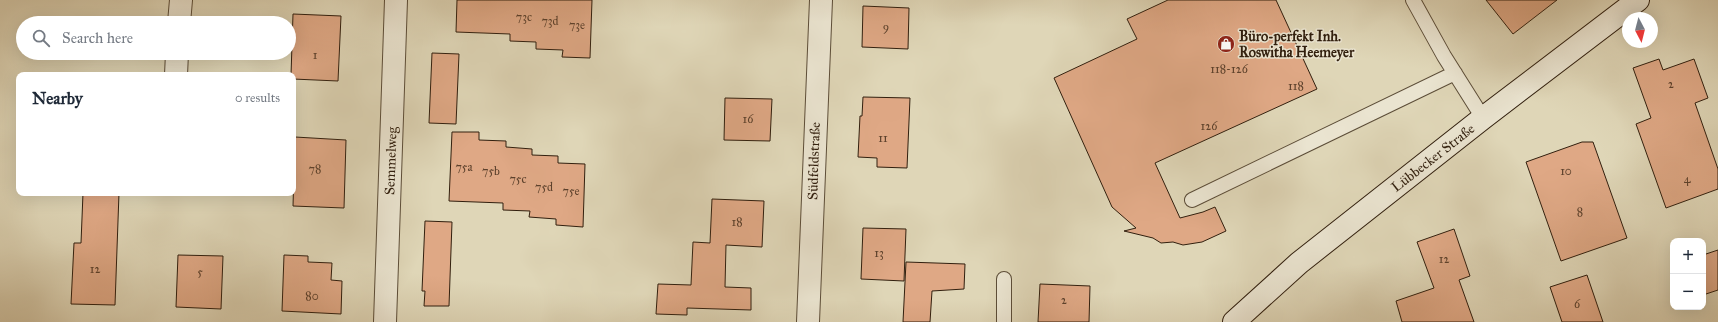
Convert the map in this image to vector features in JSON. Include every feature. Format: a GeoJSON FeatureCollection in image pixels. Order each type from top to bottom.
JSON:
{"type":"FeatureCollection","features":[{"type":"Feature","properties":{"kind":"street"},"geometry":{"type":"LineString","coordinates":[[180,16],[181,0]]}},
{"type":"Feature","properties":{"kind":"street","name":"Semmelweg"},"geometry":{"type":"LineString","coordinates":[[385,322],[396,0]]}},
{"type":"Feature","properties":{"kind":"street","name":"Südfeldstraße"},"geometry":{"type":"LineString","coordinates":[[808,322],[821,0]]}},
{"type":"Feature","properties":{"kind":"street","name":"Lübbecker Straße"},"geometry":{"type":"LineString","coordinates":[[1234,322],[1299,263],[1483,118],[1638,0]]}},
{"type":"Feature","properties":{"kind":"street"},"geometry":{"type":"LineString","coordinates":[[176,72],[177,60]]}},
{"type":"Feature","properties":{"kind":"lane"},"geometry":{"type":"LineString","coordinates":[[1412,0],[1483,118]]}},
{"type":"Feature","properties":{"kind":"lane"},"geometry":{"type":"LineString","coordinates":[[1192,200],[1455,73]]}},
{"type":"Feature","properties":{"kind":"lane"},"geometry":{"type":"LineString","coordinates":[[1004,279],[1004,322]]}},
{"type":"Feature","properties":{"kind":"building"},"geometry":{"type":"Polygon","coordinates":[[[457,0],[592,0],[590,58],[562,57],[563,50],[536,49],[536,42],[510,41],[510,34],[456,32],[457,0]]]}},
{"type":"Feature","properties":{"kind":"building"},"geometry":{"type":"Polygon","coordinates":[[[1168,0],[1276,0],[1317,89],[1155,163],[1180,218],[1215,207],[1226,231],[1202,242],[1183,245],[1173,242],[1161,243],[1153,238],[1124,231],[1136,228],[1112,207],[1054,78],[1137,39],[1127,19],[1168,0]]]}},
{"type":"Feature","properties":{"kind":"building"},"geometry":{"type":"Polygon","coordinates":[[[1486,0],[1557,0],[1513,34],[1486,0]]]}},
{"type":"Feature","properties":{"kind":"building"},"geometry":{"type":"Polygon","coordinates":[[[863,6],[909,8],[908,49],[862,47],[863,6]]]}},
{"type":"Feature","properties":{"kind":"building"},"geometry":{"type":"Polygon","coordinates":[[[293,14],[341,16],[338,81],[296,79],[296,72],[291,72],[291,60],[296,60],[296,16],[293,16],[293,14]]]}},
{"type":"Feature","properties":{"kind":"building"},"geometry":{"type":"Polygon","coordinates":[[[432,53],[459,54],[456,124],[429,123],[432,53]]]}},
{"type":"Feature","properties":{"kind":"building"},"geometry":{"type":"Polygon","coordinates":[[[1659,59],[1663,70],[1694,59],[1708,98],[1695,103],[1718,169],[1718,189],[1666,208],[1636,124],[1651,118],[1633,68],[1659,59]]]}},
{"type":"Feature","properties":{"kind":"building"},"geometry":{"type":"Polygon","coordinates":[[[863,97],[910,98],[907,168],[877,167],[877,158],[858,157],[860,116],[862,116],[863,97]]]}},
{"type":"Feature","properties":{"kind":"building"},"geometry":{"type":"Polygon","coordinates":[[[725,98],[772,99],[770,141],[724,140],[725,98]]]}},
{"type":"Feature","properties":{"kind":"building"},"geometry":{"type":"Polygon","coordinates":[[[452,132],[479,132],[479,140],[506,141],[506,147],[532,149],[532,155],[558,156],[558,163],[585,164],[583,227],[556,225],[556,219],[529,217],[530,211],[503,210],[503,203],[449,201],[452,132]]]}},
{"type":"Feature","properties":{"kind":"building"},"geometry":{"type":"Polygon","coordinates":[[[296,137],[346,140],[344,208],[293,206],[293,196],[296,196],[296,137]]]}},
{"type":"Feature","properties":{"kind":"building"},"geometry":{"type":"Polygon","coordinates":[[[1582,142],[1593,142],[1627,238],[1561,261],[1526,162],[1582,142]]]}},
{"type":"Feature","properties":{"kind":"building"},"geometry":{"type":"Polygon","coordinates":[[[83,196],[119,196],[115,305],[71,304],[74,243],[81,243],[83,196]]]}},
{"type":"Feature","properties":{"kind":"building"},"geometry":{"type":"Polygon","coordinates":[[[712,199],[764,201],[762,247],[726,245],[725,287],[751,288],[751,310],[687,308],[687,315],[656,314],[658,284],[691,285],[693,242],[710,243],[712,199]]]}},
{"type":"Feature","properties":{"kind":"building"},"geometry":{"type":"Polygon","coordinates":[[[425,221],[452,222],[449,306],[424,306],[425,291],[422,291],[425,221]]]}},
{"type":"Feature","properties":{"kind":"building"},"geometry":{"type":"Polygon","coordinates":[[[863,228],[906,229],[904,281],[861,279],[863,228]]]}},
{"type":"Feature","properties":{"kind":"building"},"geometry":{"type":"Polygon","coordinates":[[[1454,229],[1470,276],[1459,280],[1474,322],[1402,322],[1396,301],[1434,288],[1417,242],[1454,229]]]}},
{"type":"Feature","properties":{"kind":"building"},"geometry":{"type":"Polygon","coordinates":[[[1718,250],[1718,290],[1706,294],[1706,274],[1706,254],[1718,250]]]}},
{"type":"Feature","properties":{"kind":"building"},"geometry":{"type":"Polygon","coordinates":[[[178,255],[223,256],[221,309],[176,307],[178,255]]]}},
{"type":"Feature","properties":{"kind":"building"},"geometry":{"type":"Polygon","coordinates":[[[284,255],[308,256],[308,262],[332,263],[331,280],[342,281],[341,314],[282,311],[284,255]]]}},
{"type":"Feature","properties":{"kind":"building"},"geometry":{"type":"Polygon","coordinates":[[[906,262],[965,264],[964,289],[932,291],[930,322],[903,322],[906,262]]]}},
{"type":"Feature","properties":{"kind":"building"},"geometry":{"type":"Polygon","coordinates":[[[1587,275],[1603,322],[1562,322],[1550,287],[1587,275]]]}},
{"type":"Feature","properties":{"kind":"building"},"geometry":{"type":"Polygon","coordinates":[[[1040,284],[1090,286],[1089,322],[1038,322],[1040,284]]]}},
{"type":"Feature","properties":{"kind":"place","name":"Büro-perfekt Inh. Roswitha Heemeyer"},"geometry":{"type":"Point","coordinates":[1226,44]}}]}
